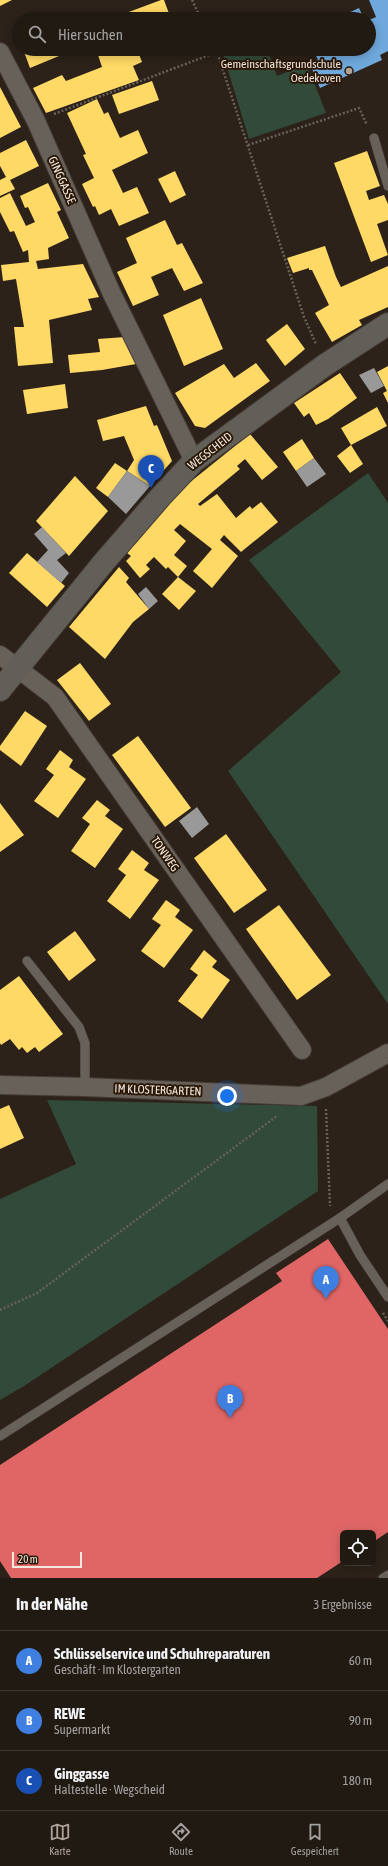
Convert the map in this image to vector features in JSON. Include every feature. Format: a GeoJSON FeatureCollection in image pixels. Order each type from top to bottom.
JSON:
{"type":"FeatureCollection","features":[{"type":"Feature","properties":{"kind":"street","name":"GINGGASSE"},"geometry":{"type":"LineString","coordinates":[[0,52],[36,121],[112,294],[194,461]]}},
{"type":"Feature","properties":{"kind":"street","name":"WEGSCHEID"},"geometry":{"type":"LineString","coordinates":[[0,690],[9,662],[194,461],[325,365],[388,324]]}},
{"type":"Feature","properties":{"kind":"street","name":"TONWEG"},"geometry":{"type":"LineString","coordinates":[[9,662],[55,697],[302,1050]]}},
{"type":"Feature","properties":{"kind":"street","name":"IM KLOSTERGARTEN"},"geometry":{"type":"LineString","coordinates":[[0,1086],[85,1087],[301,1096],[326,1087],[388,1053]]}},
{"type":"Feature","properties":{"kind":"lane"},"geometry":{"type":"LineString","coordinates":[[374,138],[388,186]]}},
{"type":"Feature","properties":{"kind":"lane"},"geometry":{"type":"LineString","coordinates":[[27,961],[79,1026],[85,1043],[85,1087]]}},
{"type":"Feature","properties":{"kind":"lane"},"geometry":{"type":"LineString","coordinates":[[0,1436],[340,1218],[388,1184]]}},
{"type":"Feature","properties":{"kind":"lane"},"geometry":{"type":"LineString","coordinates":[[340,1218],[360,1255],[388,1297]]}},
{"type":"Feature","properties":{"kind":"lane"},"geometry":{"type":"LineString","coordinates":[[383,1578],[388,1575]]}},
{"type":"Feature","properties":{"kind":"path"},"geometry":{"type":"LineString","coordinates":[[192,0],[198,12]]}},
{"type":"Feature","properties":{"kind":"path"},"geometry":{"type":"LineString","coordinates":[[36,121],[201,56]]}},
{"type":"Feature","properties":{"kind":"path"},"geometry":{"type":"LineString","coordinates":[[218,56],[304,317],[325,365]]}},
{"type":"Feature","properties":{"kind":"path"},"geometry":{"type":"LineString","coordinates":[[248,145],[359,108],[374,138]]}},
{"type":"Feature","properties":{"kind":"path"},"geometry":{"type":"LineString","coordinates":[[0,1310],[37,1293],[271,1122],[301,1096]]}},
{"type":"Feature","properties":{"kind":"path"},"geometry":{"type":"LineString","coordinates":[[326,1109],[329,1197]]}},
{"type":"Feature","properties":{"kind":"path"},"geometry":{"type":"LineString","coordinates":[[382,1312],[388,1321]]}},
{"type":"Feature","properties":{"kind":"green space"},"geometry":{"type":"Polygon","coordinates":[[[224,56],[270,56],[277,76],[307,64],[326,113],[249,139],[224,56]]]}},
{"type":"Feature","properties":{"kind":"green space"},"geometry":{"type":"Polygon","coordinates":[[[368,473],[388,503],[388,1004],[228,771],[341,672],[249,560],[368,473]]]}},
{"type":"Feature","properties":{"kind":"green space"},"geometry":{"type":"Polygon","coordinates":[[[47,1100],[317,1106],[318,1191],[24,1386],[0,1400],[0,1199],[76,1164],[47,1100]]]}},
{"type":"Feature","properties":{"kind":"building: Wohnen"},"geometry":{"type":"Polygon","coordinates":[[[0,0],[12,0],[0,6],[0,0]]]}},
{"type":"Feature","properties":{"kind":"building: Wohnen"},"geometry":{"type":"Polygon","coordinates":[[[164,0],[168,12],[129,12],[164,0]]]}},
{"type":"Feature","properties":{"kind":"building: Wohnen"},"geometry":{"type":"Polygon","coordinates":[[[26,56],[59,56],[30,68],[26,56]]]}},
{"type":"Feature","properties":{"kind":"building: Wohnen"},"geometry":{"type":"Polygon","coordinates":[[[98,56],[140,56],[142,62],[133,66],[139,80],[46,113],[33,88],[62,75],[66,81],[102,67],[98,56]]]}},
{"type":"Feature","properties":{"kind":"building: Wohnen"},"geometry":{"type":"Polygon","coordinates":[[[152,81],[159,100],[119,114],[112,95],[152,81]]]}},
{"type":"Feature","properties":{"kind":"building: Wohnen"},"geometry":{"type":"Polygon","coordinates":[[[0,87],[21,127],[0,138],[0,87]]]}},
{"type":"Feature","properties":{"kind":"building: Wohnen"},"geometry":{"type":"Polygon","coordinates":[[[97,99],[104,114],[108,112],[120,138],[138,130],[148,153],[112,170],[123,193],[137,187],[149,213],[119,226],[111,209],[99,215],[95,206],[93,207],[82,184],[94,178],[83,155],[86,154],[67,113],[97,99]]]}},
{"type":"Feature","properties":{"kind":"building: Wohnen"},"geometry":{"type":"Polygon","coordinates":[[[26,140],[39,166],[10,180],[15,189],[0,196],[0,180],[6,177],[0,166],[0,153],[26,140]]]}},
{"type":"Feature","properties":{"kind":"building: Wohnen"},"geometry":{"type":"Polygon","coordinates":[[[367,151],[380,186],[366,191],[369,200],[384,195],[388,204],[388,220],[377,224],[388,255],[371,262],[334,163],[367,151]]]}},
{"type":"Feature","properties":{"kind":"building: Wohnen"},"geometry":{"type":"Polygon","coordinates":[[[175,171],[186,195],[170,203],[158,179],[175,171]]]}},
{"type":"Feature","properties":{"kind":"building: Wohnen"},"geometry":{"type":"Polygon","coordinates":[[[48,183],[61,210],[57,212],[69,238],[48,248],[49,259],[36,261],[38,269],[83,264],[99,297],[88,299],[92,310],[49,320],[53,363],[18,366],[14,327],[24,327],[16,279],[3,281],[1,265],[29,262],[28,250],[23,252],[14,231],[10,232],[0,212],[0,198],[10,193],[26,226],[35,222],[28,207],[25,208],[20,196],[48,183]]]}},
{"type":"Feature","properties":{"kind":"building: Wohnen"},"geometry":{"type":"Polygon","coordinates":[[[165,220],[177,245],[182,243],[203,283],[184,291],[172,268],[151,277],[159,295],[133,306],[117,272],[137,263],[126,238],[165,220]]]}},
{"type":"Feature","properties":{"kind":"building: Wohnen"},"geometry":{"type":"Polygon","coordinates":[[[325,246],[341,287],[388,266],[388,307],[359,320],[362,325],[332,342],[315,313],[329,305],[312,270],[309,270],[309,268],[293,273],[287,258],[325,246]]]}},
{"type":"Feature","properties":{"kind":"building: Wohnen"},"geometry":{"type":"Polygon","coordinates":[[[201,298],[223,349],[184,366],[163,315],[201,298]]]}},
{"type":"Feature","properties":{"kind":"building: Wohnen"},"geometry":{"type":"Polygon","coordinates":[[[287,324],[305,349],[285,366],[266,340],[287,324]]]}},
{"type":"Feature","properties":{"kind":"building: Wohnen"},"geometry":{"type":"Polygon","coordinates":[[[125,337],[136,364],[102,370],[70,373],[68,355],[100,352],[98,339],[125,337]]]}},
{"type":"Feature","properties":{"kind":"building: Wohnen"},"geometry":{"type":"Polygon","coordinates":[[[256,363],[270,381],[205,428],[195,426],[175,393],[224,364],[234,378],[256,363]]]}},
{"type":"Feature","properties":{"kind":"building: Wohnen"},"geometry":{"type":"Polygon","coordinates":[[[388,366],[388,403],[383,393],[387,391],[377,372],[388,366]]]}},
{"type":"Feature","properties":{"kind":"building: Wohnen"},"geometry":{"type":"Polygon","coordinates":[[[340,373],[357,398],[328,419],[316,425],[309,413],[304,417],[294,403],[340,373]]]}},
{"type":"Feature","properties":{"kind":"building: Wohnen"},"geometry":{"type":"Polygon","coordinates":[[[65,384],[68,408],[27,414],[23,390],[65,384]]]}},
{"type":"Feature","properties":{"kind":"building: Wohnen"},"geometry":{"type":"Polygon","coordinates":[[[146,406],[154,426],[157,425],[172,461],[150,486],[127,471],[134,460],[124,436],[103,441],[97,420],[146,406]]]}},
{"type":"Feature","properties":{"kind":"building: Wohnen"},"geometry":{"type":"Polygon","coordinates":[[[377,407],[387,426],[351,445],[341,428],[377,407]]]}},
{"type":"Feature","properties":{"kind":"building: Wohnen"},"geometry":{"type":"Polygon","coordinates":[[[250,434],[278,467],[262,480],[245,459],[237,466],[240,469],[198,504],[200,506],[217,494],[236,518],[250,506],[252,509],[261,502],[278,522],[241,552],[224,535],[220,540],[238,556],[212,588],[193,571],[212,549],[180,524],[174,530],[186,541],[174,555],[187,566],[178,577],[168,567],[166,569],[154,557],[146,565],[150,569],[140,578],[126,561],[131,556],[127,553],[184,487],[250,434]]]}},
{"type":"Feature","properties":{"kind":"building: Wohnen"},"geometry":{"type":"Polygon","coordinates":[[[302,439],[314,458],[296,471],[283,452],[302,439]]]}},
{"type":"Feature","properties":{"kind":"building: Wohnen"},"geometry":{"type":"Polygon","coordinates":[[[351,445],[363,464],[350,473],[337,456],[351,445]]]}},
{"type":"Feature","properties":{"kind":"building: Wohnen"},"geometry":{"type":"Polygon","coordinates":[[[115,463],[127,471],[108,497],[96,488],[115,463]]]}},
{"type":"Feature","properties":{"kind":"building: Wohnen"},"geometry":{"type":"Polygon","coordinates":[[[75,476],[108,511],[69,556],[36,521],[75,476]]]}},
{"type":"Feature","properties":{"kind":"building: Wohnen"},"geometry":{"type":"Polygon","coordinates":[[[27,553],[65,586],[47,607],[9,573],[27,553]]]}},
{"type":"Feature","properties":{"kind":"building: Wohnen"},"geometry":{"type":"Polygon","coordinates":[[[119,567],[129,578],[126,582],[149,609],[133,622],[105,659],[69,627],[119,567]]]}},
{"type":"Feature","properties":{"kind":"building: Wohnen"},"geometry":{"type":"Polygon","coordinates":[[[178,577],[196,591],[179,610],[162,594],[178,577]]]}},
{"type":"Feature","properties":{"kind":"building: Wohnen"},"geometry":{"type":"Polygon","coordinates":[[[80,663],[111,704],[89,721],[57,680],[80,663]]]}},
{"type":"Feature","properties":{"kind":"building: Wohnen"},"geometry":{"type":"Polygon","coordinates":[[[25,711],[47,726],[21,766],[0,750],[0,746],[25,711]]]}},
{"type":"Feature","properties":{"kind":"building: Wohnen"},"geometry":{"type":"Polygon","coordinates":[[[138,736],[191,808],[165,827],[112,755],[138,736]]]}},
{"type":"Feature","properties":{"kind":"building: Wohnen"},"geometry":{"type":"Polygon","coordinates":[[[60,750],[73,760],[69,767],[86,779],[58,818],[34,801],[54,775],[46,769],[60,750]]]}},
{"type":"Feature","properties":{"kind":"building: Wohnen"},"geometry":{"type":"Polygon","coordinates":[[[97,800],[110,810],[105,816],[123,829],[95,868],[71,851],[90,824],[82,818],[97,800]]]}},
{"type":"Feature","properties":{"kind":"building: Wohnen"},"geometry":{"type":"Polygon","coordinates":[[[0,803],[24,835],[0,852],[0,803]]]}},
{"type":"Feature","properties":{"kind":"building: Wohnen"},"geometry":{"type":"Polygon","coordinates":[[[226,834],[267,890],[234,913],[194,858],[226,834]]]}},
{"type":"Feature","properties":{"kind":"building: Wohnen"},"geometry":{"type":"Polygon","coordinates":[[[132,850],[149,863],[144,870],[159,880],[130,919],[107,901],[126,875],[118,869],[132,850]]]}},
{"type":"Feature","properties":{"kind":"building: Wohnen"},"geometry":{"type":"Polygon","coordinates":[[[166,900],[180,910],[175,917],[193,930],[164,968],[141,951],[161,925],[152,919],[166,900]]]}},
{"type":"Feature","properties":{"kind":"building: Wohnen"},"geometry":{"type":"Polygon","coordinates":[[[279,905],[331,975],[297,1000],[246,929],[279,905]]]}},
{"type":"Feature","properties":{"kind":"building: Wohnen"},"geometry":{"type":"Polygon","coordinates":[[[75,931],[96,960],[69,981],[47,952],[75,931]]]}},
{"type":"Feature","properties":{"kind":"building: Wohnen"},"geometry":{"type":"Polygon","coordinates":[[[204,950],[217,961],[212,967],[230,980],[202,1019],[178,1001],[198,975],[190,969],[204,950]]]}},
{"type":"Feature","properties":{"kind":"building: Wohnen"},"geometry":{"type":"Polygon","coordinates":[[[19,976],[63,1034],[39,1052],[35,1047],[27,1053],[22,1047],[19,1050],[10,1039],[1,1045],[0,1043],[0,990],[19,976]]]}},
{"type":"Feature","properties":{"kind":"building: Wohnen"},"geometry":{"type":"Polygon","coordinates":[[[9,1105],[24,1138],[0,1149],[0,1109],[9,1105]]]}},
{"type":"Feature","properties":{"kind":"building: Handel"},"geometry":{"type":"Polygon","coordinates":[[[328,1239],[388,1329],[388,1532],[376,1540],[376,1530],[340,1530],[340,1563],[317,1578],[11,1578],[0,1561],[0,1465],[282,1281],[276,1273],[328,1239]]]}},
{"type":"Feature","properties":{"kind":"building: Schulen","name":"Gemeinschaftsgrundschule Oedekoven"},"geometry":{"type":"Polygon","coordinates":[[[369,0],[388,0],[388,51],[380,55],[382,60],[320,88],[310,64],[318,60],[316,56],[376,56],[376,12],[374,12],[369,0]]]}},
{"type":"Feature","properties":{"kind":"building: Schulen"},"geometry":{"type":"Polygon","coordinates":[[[359,8],[361,12],[350,12],[359,8]]]}},
{"type":"Feature","properties":{"kind":"building: Industrie"},"geometry":{"type":"Polygon","coordinates":[[[374,368],[384,386],[371,393],[359,375],[374,368]]]}},
{"type":"Feature","properties":{"kind":"building: Industrie"},"geometry":{"type":"Polygon","coordinates":[[[314,458],[326,474],[307,487],[296,471],[314,458]]]}},
{"type":"Feature","properties":{"kind":"building: Industrie"},"geometry":{"type":"Polygon","coordinates":[[[127,471],[150,486],[126,514],[108,497],[127,471]]]}},
{"type":"Feature","properties":{"kind":"building: Industrie"},"geometry":{"type":"Polygon","coordinates":[[[42,527],[66,553],[57,560],[69,573],[61,583],[37,562],[48,550],[34,534],[42,527]]]}},
{"type":"Feature","properties":{"kind":"building: Industrie"},"geometry":{"type":"Polygon","coordinates":[[[146,587],[158,601],[149,609],[138,594],[146,587]]]}},
{"type":"Feature","properties":{"kind":"building: Industrie"},"geometry":{"type":"Polygon","coordinates":[[[197,807],[209,824],[192,838],[179,821],[197,807]]]}},
{"type":"Feature","properties":{"kind":"place","name":"Gemeinschaftsgrundschule Oedekoven"},"geometry":{"type":"Point","coordinates":[349,71]}},
{"type":"Feature","properties":{"kind":"place","name":"Ginggasse"},"geometry":{"type":"Point","coordinates":[151,488]}},
{"type":"Feature","properties":{"kind":"place","name":"Schlüsselservice und Schuhreparaturen"},"geometry":{"type":"Point","coordinates":[326,1299]}},
{"type":"Feature","properties":{"kind":"place","name":"REWE"},"geometry":{"type":"Point","coordinates":[230,1418]}}]}
